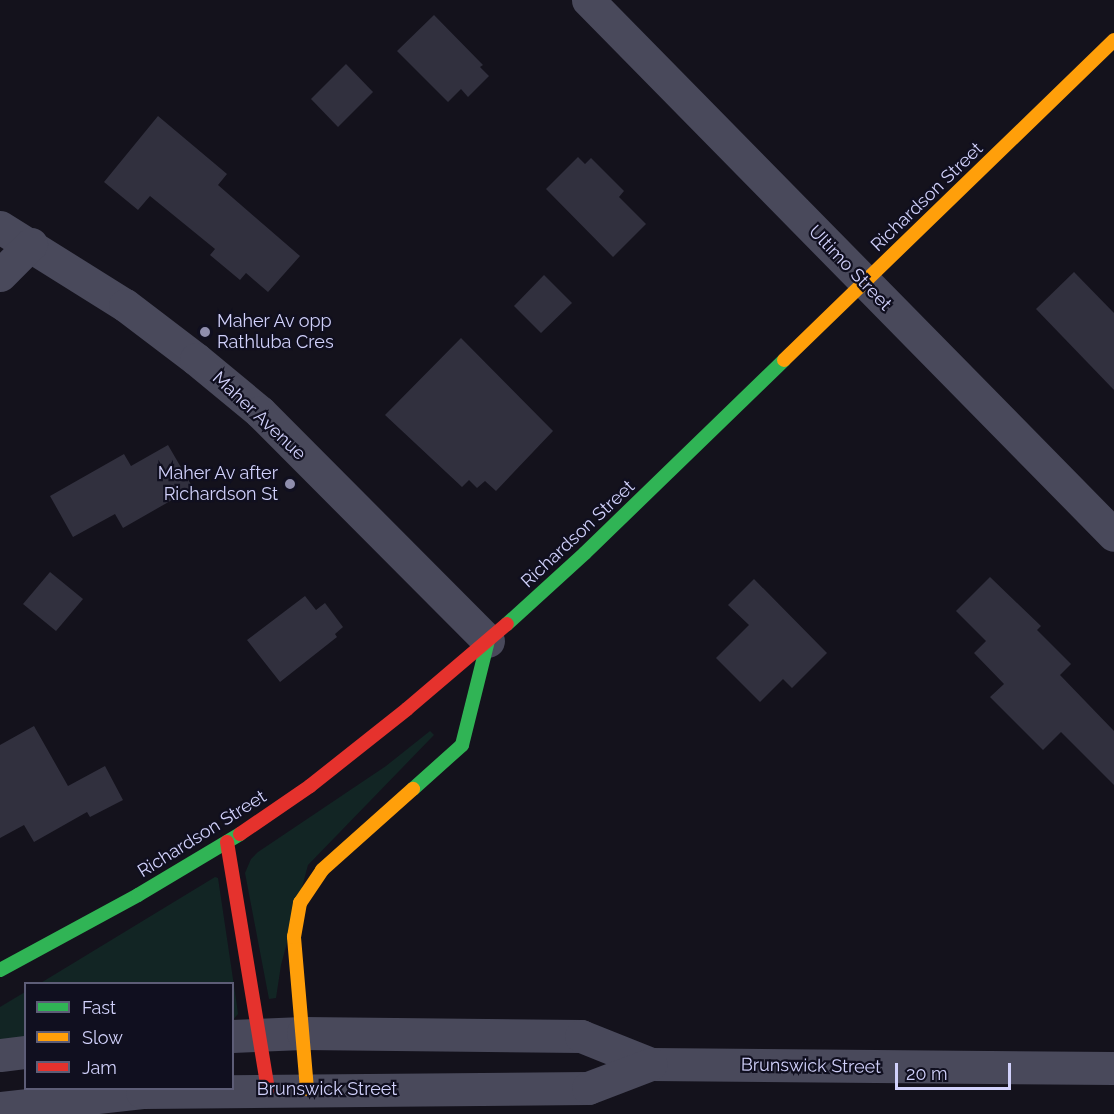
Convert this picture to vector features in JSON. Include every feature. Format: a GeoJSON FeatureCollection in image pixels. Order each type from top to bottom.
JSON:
{"type":"FeatureCollection","features":[{"type":"Feature","properties":{"kind":"main road","name":"Richardson Street"},"geometry":{"type":"LineString","coordinates":[[0,970],[138,895],[227,842],[310,786],[488,641],[585,553],[1114,40]]}},
{"type":"Feature","properties":{"kind":"main road"},"geometry":{"type":"LineString","coordinates":[[307,1089],[294,937],[300,903],[322,870],[462,745],[488,641]]}},
{"type":"Feature","properties":{"kind":"main road"},"geometry":{"type":"LineString","coordinates":[[227,842],[246,1035],[268,1089]]}},
{"type":"Feature","properties":{"kind":"street","name":"Ultimo Street"},"geometry":{"type":"LineString","coordinates":[[588,0],[1114,535]]}},
{"type":"Feature","properties":{"kind":"street","name":"Maher Avenue"},"geometry":{"type":"LineString","coordinates":[[0,227],[125,305],[260,412],[488,641]]}},
{"type":"Feature","properties":{"kind":"street"},"geometry":{"type":"LineString","coordinates":[[0,275],[30,244]]}},
{"type":"Feature","properties":{"kind":"street","name":"Brunswick Street"},"geometry":{"type":"LineString","coordinates":[[246,1035],[303,1033],[580,1036],[651,1064],[1114,1068]]}},
{"type":"Feature","properties":{"kind":"street"},"geometry":{"type":"LineString","coordinates":[[0,1055],[24,1052]]}},
{"type":"Feature","properties":{"kind":"street","name":"Brunswick Street"},"geometry":{"type":"LineString","coordinates":[[234,1090],[588,1088],[651,1064]]}},
{"type":"Feature","properties":{"kind":"street","name":"Brunswick Street"},"geometry":{"type":"LineString","coordinates":[[0,1108],[142,1092],[226,1090]]}},
{"type":"Feature","properties":{"kind":"green space"},"geometry":{"type":"Polygon","coordinates":[[[430,731],[434,735],[308,865],[281,965],[276,998],[269,999],[245,873],[251,859],[386,766],[430,731]]]}},
{"type":"Feature","properties":{"kind":"green space"},"geometry":{"type":"Polygon","coordinates":[[[215,877],[218,878],[233,982],[42,982],[215,877]]]}},
{"type":"Feature","properties":{"kind":"green space"},"geometry":{"type":"Polygon","coordinates":[[[234,986],[237,1006],[238,1014],[234,1019],[234,986]]]}},
{"type":"Feature","properties":{"kind":"green space"},"geometry":{"type":"Polygon","coordinates":[[[24,993],[24,1040],[0,1042],[0,1007],[24,993]]]}},
{"type":"Feature","properties":{"kind":"building"},"geometry":{"type":"Polygon","coordinates":[[[434,15],[483,65],[480,67],[489,76],[468,97],[461,89],[448,102],[397,51],[434,15]]]}},
{"type":"Feature","properties":{"kind":"building"},"geometry":{"type":"Polygon","coordinates":[[[346,64],[373,92],[338,127],[311,99],[346,64]]]}},
{"type":"Feature","properties":{"kind":"building"},"geometry":{"type":"Polygon","coordinates":[[[158,116],[227,174],[218,185],[300,256],[268,292],[246,273],[240,280],[210,255],[215,249],[150,196],[138,210],[104,182],[158,116]]]}},
{"type":"Feature","properties":{"kind":"building"},"geometry":{"type":"Polygon","coordinates":[[[578,157],[585,164],[591,158],[624,191],[619,197],[646,224],[613,257],[546,189],[578,157]]]}},
{"type":"Feature","properties":{"kind":"building"},"geometry":{"type":"Polygon","coordinates":[[[1074,272],[1114,313],[1114,390],[1036,309],[1074,272]]]}},
{"type":"Feature","properties":{"kind":"building"},"geometry":{"type":"Polygon","coordinates":[[[544,275],[572,303],[541,333],[514,306],[544,275]]]}},
{"type":"Feature","properties":{"kind":"building"},"geometry":{"type":"Polygon","coordinates":[[[461,338],[553,431],[496,491],[485,481],[477,488],[469,480],[462,487],[385,415],[461,338]]]}},
{"type":"Feature","properties":{"kind":"building"},"geometry":{"type":"Polygon","coordinates":[[[168,445],[193,488],[123,528],[115,514],[73,537],[50,496],[124,454],[131,466],[168,445]]]}},
{"type":"Feature","properties":{"kind":"building"},"geometry":{"type":"Polygon","coordinates":[[[50,572],[83,599],[56,631],[23,604],[50,572]]]}},
{"type":"Feature","properties":{"kind":"building"},"geometry":{"type":"Polygon","coordinates":[[[990,577],[1041,626],[1037,630],[1071,664],[1060,675],[1114,731],[1114,785],[1061,732],[1043,750],[990,697],[1004,684],[974,653],[986,641],[956,611],[990,577]]]}},
{"type":"Feature","properties":{"kind":"building"},"geometry":{"type":"Polygon","coordinates":[[[754,579],[827,653],[792,688],[783,679],[760,702],[716,658],[749,625],[728,605],[754,579]]]}},
{"type":"Feature","properties":{"kind":"building"},"geometry":{"type":"Polygon","coordinates":[[[305,596],[316,610],[325,603],[343,627],[335,634],[337,637],[280,682],[247,640],[305,596]]]}},
{"type":"Feature","properties":{"kind":"building"},"geometry":{"type":"Polygon","coordinates":[[[34,726],[68,786],[105,766],[123,800],[90,817],[87,812],[34,842],[24,825],[0,838],[0,745],[34,726]]]}},
{"type":"Feature","properties":{"kind":"traffic: fast"},"geometry":{"type":"LineString","coordinates":[[507,624],[585,553],[784,360]]}},
{"type":"Feature","properties":{"kind":"traffic: fast"},"geometry":{"type":"LineString","coordinates":[[413,789],[462,745],[488,641]]}},
{"type":"Feature","properties":{"kind":"traffic: fast"},"geometry":{"type":"LineString","coordinates":[[0,970],[138,895],[240,834]]}},
{"type":"Feature","properties":{"kind":"traffic: slow"},"geometry":{"type":"LineString","coordinates":[[784,360],[1114,40]]}},
{"type":"Feature","properties":{"kind":"traffic: slow"},"geometry":{"type":"LineString","coordinates":[[307,1089],[294,937],[300,903],[322,870],[413,789]]}},
{"type":"Feature","properties":{"kind":"traffic: jam"},"geometry":{"type":"LineString","coordinates":[[240,834],[310,786],[407,709],[507,624]]}},
{"type":"Feature","properties":{"kind":"traffic: jam"},"geometry":{"type":"LineString","coordinates":[[227,842],[268,1089]]}},
{"type":"Feature","properties":{"kind":"place","name":"Maher Av opp Rathluba Cres"},"geometry":{"type":"Point","coordinates":[205,332]}},
{"type":"Feature","properties":{"kind":"place","name":"Maher Av after Richardson St"},"geometry":{"type":"Point","coordinates":[290,484]}}]}
